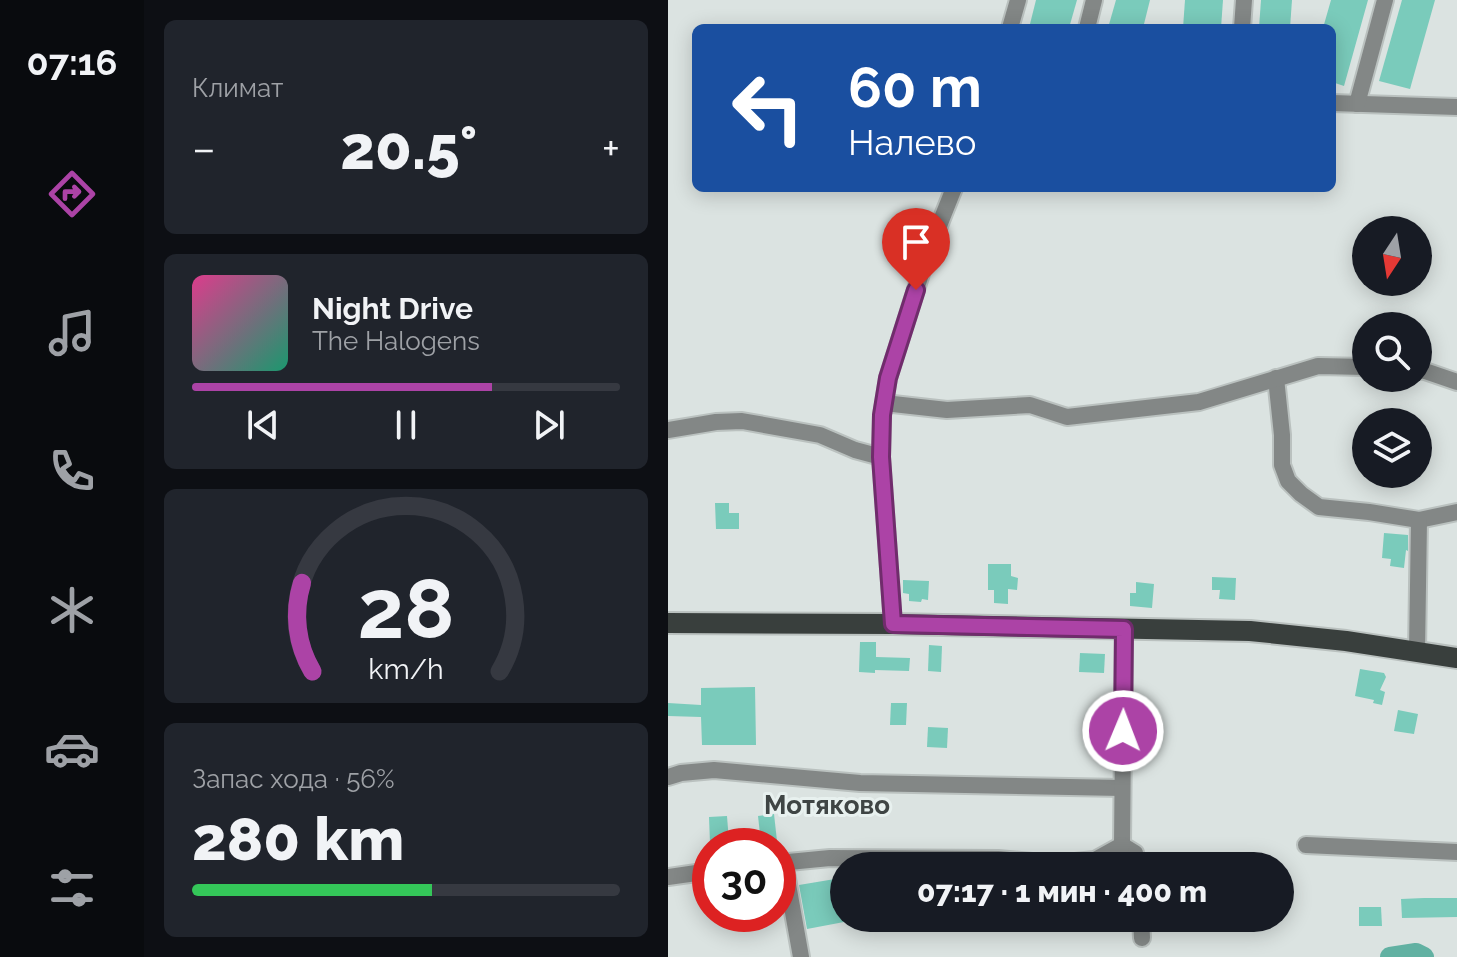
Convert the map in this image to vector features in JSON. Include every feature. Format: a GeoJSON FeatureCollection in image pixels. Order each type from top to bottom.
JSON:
{"type":"FeatureCollection","features":[{"type":"Feature","properties":{"kind":"main road"},"geometry":{"type":"LineString","coordinates":[[668,623],[1250,631],[1301,635],[1457,658]]}},
{"type":"Feature","properties":{"kind":"street"},"geometry":{"type":"LineString","coordinates":[[1011,24],[1018,0]]}},
{"type":"Feature","properties":{"kind":"street"},"geometry":{"type":"LineString","coordinates":[[1088,24],[1094,0]]}},
{"type":"Feature","properties":{"kind":"street"},"geometry":{"type":"LineString","coordinates":[[1242,24],[1244,0]]}},
{"type":"Feature","properties":{"kind":"street"},"geometry":{"type":"LineString","coordinates":[[1357,104],[1385,0]]}},
{"type":"Feature","properties":{"kind":"street"},"geometry":{"type":"LineString","coordinates":[[1336,103],[1457,107]]}},
{"type":"Feature","properties":{"kind":"street"},"geometry":{"type":"LineString","coordinates":[[893,624],[881,457],[884,403],[888,378],[925,261],[952,192]]}},
{"type":"Feature","properties":{"kind":"street"},"geometry":{"type":"LineString","coordinates":[[884,403],[947,410],[1030,405],[1067,417],[1199,402],[1318,366],[1352,367]]}},
{"type":"Feature","properties":{"kind":"street"},"geometry":{"type":"LineString","coordinates":[[1432,374],[1457,382]]}},
{"type":"Feature","properties":{"kind":"street"},"geometry":{"type":"LineString","coordinates":[[1276,378],[1282,465],[1288,481],[1301,494],[1319,507],[1419,520],[1457,512]]}},
{"type":"Feature","properties":{"kind":"street"},"geometry":{"type":"LineString","coordinates":[[668,430],[704,431],[716,422],[742,421],[820,435],[881,457]]}},
{"type":"Feature","properties":{"kind":"street"},"geometry":{"type":"LineString","coordinates":[[1417,651],[1419,520]]}},
{"type":"Feature","properties":{"kind":"street"},"geometry":{"type":"LineString","coordinates":[[1122,845],[1124,629]]}},
{"type":"Feature","properties":{"kind":"street"},"geometry":{"type":"LineString","coordinates":[[668,777],[714,770],[860,783],[1122,788]]}},
{"type":"Feature","properties":{"kind":"street"},"geometry":{"type":"LineString","coordinates":[[796,861],[983,858],[1055,864],[1095,860],[1122,845]]}},
{"type":"Feature","properties":{"kind":"street"},"geometry":{"type":"LineString","coordinates":[[1122,845],[1133,852]]}},
{"type":"Feature","properties":{"kind":"street"},"geometry":{"type":"LineString","coordinates":[[1306,845],[1457,852]]}},
{"type":"Feature","properties":{"kind":"street"},"geometry":{"type":"LineString","coordinates":[[668,877],[692,874]]}},
{"type":"Feature","properties":{"kind":"street"},"geometry":{"type":"LineString","coordinates":[[796,932],[801,957]]}},
{"type":"Feature","properties":{"kind":"street"},"geometry":{"type":"LineString","coordinates":[[1142,932],[1142,938]]}},
{"type":"Feature","properties":{"kind":"building"},"geometry":{"type":"Polygon","coordinates":[[[1036,0],[1077,0],[1070,24],[1030,24],[1036,0]]]}},
{"type":"Feature","properties":{"kind":"building"},"geometry":{"type":"Polygon","coordinates":[[[1116,0],[1150,0],[1144,24],[1109,24],[1116,0]]]}},
{"type":"Feature","properties":{"kind":"building"},"geometry":{"type":"Polygon","coordinates":[[[1185,0],[1223,0],[1221,24],[1183,24],[1185,0]]]}},
{"type":"Feature","properties":{"kind":"building"},"geometry":{"type":"Polygon","coordinates":[[[1261,0],[1292,0],[1290,24],[1259,24],[1261,0]]]}},
{"type":"Feature","properties":{"kind":"building"},"geometry":{"type":"Polygon","coordinates":[[[1331,0],[1368,0],[1344,86],[1336,83],[1336,24],[1324,24],[1331,0]]]}},
{"type":"Feature","properties":{"kind":"building"},"geometry":{"type":"Polygon","coordinates":[[[1402,0],[1435,0],[1410,89],[1379,81],[1402,0]]]}},
{"type":"Feature","properties":{"kind":"building"},"geometry":{"type":"Polygon","coordinates":[[[715,503],[729,503],[729,513],[739,513],[739,529],[716,529],[715,503]]]}},
{"type":"Feature","properties":{"kind":"building"},"geometry":{"type":"Polygon","coordinates":[[[1384,533],[1408,535],[1404,568],[1390,566],[1391,559],[1382,558],[1384,533]]]}},
{"type":"Feature","properties":{"kind":"building"},"geometry":{"type":"Polygon","coordinates":[[[988,564],[1011,564],[1011,576],[1018,578],[1017,590],[1008,589],[1008,604],[994,603],[994,590],[988,590],[988,564]]]}},
{"type":"Feature","properties":{"kind":"building"},"geometry":{"type":"Polygon","coordinates":[[[1212,577],[1236,578],[1235,600],[1219,599],[1220,590],[1212,590],[1212,577]]]}},
{"type":"Feature","properties":{"kind":"building"},"geometry":{"type":"Polygon","coordinates":[[[903,580],[929,581],[928,600],[909,601],[909,594],[903,593],[903,580]]]}},
{"type":"Feature","properties":{"kind":"building"},"geometry":{"type":"Polygon","coordinates":[[[1136,582],[1154,584],[1152,608],[1130,606],[1130,593],[1136,593],[1136,582]]]}},
{"type":"Feature","properties":{"kind":"building"},"geometry":{"type":"Polygon","coordinates":[[[860,642],[876,642],[876,657],[910,658],[909,671],[859,672],[860,642]]]}},
{"type":"Feature","properties":{"kind":"building"},"geometry":{"type":"Polygon","coordinates":[[[929,645],[942,646],[941,672],[928,671],[929,645]]]}},
{"type":"Feature","properties":{"kind":"building"},"geometry":{"type":"Polygon","coordinates":[[[1080,653],[1105,654],[1104,673],[1079,672],[1080,653]]]}},
{"type":"Feature","properties":{"kind":"building"},"geometry":{"type":"Polygon","coordinates":[[[1360,669],[1384,673],[1386,677],[1380,690],[1385,692],[1382,705],[1355,696],[1360,669]]]}},
{"type":"Feature","properties":{"kind":"building"},"geometry":{"type":"Polygon","coordinates":[[[755,687],[756,745],[702,745],[701,717],[668,716],[668,703],[701,705],[701,688],[755,687]]]}},
{"type":"Feature","properties":{"kind":"building"},"geometry":{"type":"Polygon","coordinates":[[[891,703],[907,703],[906,725],[890,725],[891,703]]]}},
{"type":"Feature","properties":{"kind":"building"},"geometry":{"type":"Polygon","coordinates":[[[1398,710],[1418,714],[1414,734],[1394,731],[1398,710]]]}},
{"type":"Feature","properties":{"kind":"building"},"geometry":{"type":"Polygon","coordinates":[[[928,727],[948,728],[947,748],[927,747],[928,727]]]}},
{"type":"Feature","properties":{"kind":"building"},"geometry":{"type":"Polygon","coordinates":[[[774,814],[776,828],[759,828],[758,816],[774,814]]]}},
{"type":"Feature","properties":{"kind":"building"},"geometry":{"type":"Polygon","coordinates":[[[727,816],[728,828],[709,828],[709,817],[727,816]]]}},
{"type":"Feature","properties":{"kind":"building"},"geometry":{"type":"Polygon","coordinates":[[[830,880],[830,925],[807,929],[799,885],[830,880]]]}},
{"type":"Feature","properties":{"kind":"building"},"geometry":{"type":"Polygon","coordinates":[[[1457,898],[1457,917],[1402,918],[1401,899],[1457,898]]]}},
{"type":"Feature","properties":{"kind":"building"},"geometry":{"type":"Polygon","coordinates":[[[1359,907],[1381,907],[1382,926],[1359,926],[1359,907]]]}},
{"type":"Feature","properties":{"kind":"waterway"},"geometry":{"type":"LineString","coordinates":[[1390,957],[1416,953],[1424,957]]}},
{"type":"Feature","properties":{"kind":"district","name":"Мотяково"},"geometry":{"type":"Point","coordinates":[827,805]}},
{"type":"Feature","properties":{"kind":"route"},"geometry":{"type":"LineString","coordinates":[[916,290],[888,378],[882,415],[881,457],[893,624],[1124,629],[1123,731]]}}]}
